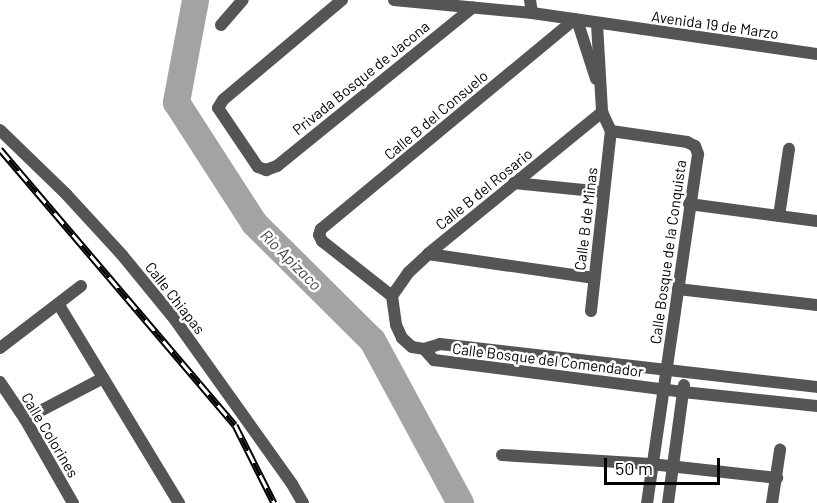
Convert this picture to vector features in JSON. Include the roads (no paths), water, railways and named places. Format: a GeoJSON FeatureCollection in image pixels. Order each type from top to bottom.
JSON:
{"type":"FeatureCollection","features":[{"type":"Feature","properties":{"kind":"street"},"geometry":{"type":"LineString","coordinates":[[221,25],[243,0]]}},
{"type":"Feature","properties":{"kind":"street","name":"Privada Bosque de Jacona"},"geometry":{"type":"LineString","coordinates":[[342,0],[223,99],[218,108],[258,167],[267,170],[277,166],[473,7]]}},
{"type":"Feature","properties":{"kind":"street","name":"Avenida 19 de Marzo"},"geometry":{"type":"LineString","coordinates":[[394,0],[532,13],[817,54]]}},
{"type":"Feature","properties":{"kind":"street"},"geometry":{"type":"LineString","coordinates":[[530,0],[532,13]]}},
{"type":"Feature","properties":{"kind":"street"},"geometry":{"type":"LineString","coordinates":[[576,20],[611,131]]}},
{"type":"Feature","properties":{"kind":"street","name":"Calle B del Consuelo"},"geometry":{"type":"LineString","coordinates":[[392,296],[322,241],[319,235],[321,229],[576,20]]}},
{"type":"Feature","properties":{"kind":"street"},"geometry":{"type":"LineString","coordinates":[[597,24],[603,106]]}},
{"type":"Feature","properties":{"kind":"street","name":"Calle B del Rosario"},"geometry":{"type":"LineString","coordinates":[[392,296],[409,272],[428,254],[603,106]]}},
{"type":"Feature","properties":{"kind":"street","name":"Calle Chiapas"},"geometry":{"type":"LineString","coordinates":[[0,130],[66,194],[158,300],[218,378],[303,503]]}},
{"type":"Feature","properties":{"kind":"street","name":"Calle B de Minas"},"geometry":{"type":"LineString","coordinates":[[591,311],[611,131]]}},
{"type":"Feature","properties":{"kind":"street","name":"Calle Bosque de la Conquista"},"geometry":{"type":"LineString","coordinates":[[611,131],[687,142],[695,146],[698,154],[647,503]]}},
{"type":"Feature","properties":{"kind":"street"},"geometry":{"type":"LineString","coordinates":[[778,216],[789,149]]}},
{"type":"Feature","properties":{"kind":"street"},"geometry":{"type":"LineString","coordinates":[[514,183],[604,192]]}},
{"type":"Feature","properties":{"kind":"street"},"geometry":{"type":"LineString","coordinates":[[689,204],[817,221]]}},
{"type":"Feature","properties":{"kind":"street"},"geometry":{"type":"LineString","coordinates":[[428,254],[594,278]]}},
{"type":"Feature","properties":{"kind":"street"},"geometry":{"type":"LineString","coordinates":[[0,348],[81,286]]}},
{"type":"Feature","properties":{"kind":"street"},"geometry":{"type":"LineString","coordinates":[[678,289],[817,305]]}},
{"type":"Feature","properties":{"kind":"street"},"geometry":{"type":"LineString","coordinates":[[392,296],[396,325],[402,338],[412,347],[424,349]]}},
{"type":"Feature","properties":{"kind":"street"},"geometry":{"type":"LineString","coordinates":[[59,305],[178,503]]}},
{"type":"Feature","properties":{"kind":"street","name":"Calle Bosque del Comendador"},"geometry":{"type":"LineString","coordinates":[[817,387],[440,344],[424,349],[434,360],[662,390],[817,406]]}},
{"type":"Feature","properties":{"kind":"street"},"geometry":{"type":"LineString","coordinates":[[668,503],[671,466],[686,373]]}},
{"type":"Feature","properties":{"kind":"street"},"geometry":{"type":"LineString","coordinates":[[26,419],[103,378]]}},
{"type":"Feature","properties":{"kind":"street","name":"Calle Colorines"},"geometry":{"type":"LineString","coordinates":[[0,382],[26,419],[73,503]]}},
{"type":"Feature","properties":{"kind":"street"},"geometry":{"type":"LineString","coordinates":[[772,503],[780,450]]}},
{"type":"Feature","properties":{"kind":"street"},"geometry":{"type":"LineString","coordinates":[[502,455],[651,464],[777,478]]}},
{"type":"Feature","properties":{"kind":"waterway","name":"Río Apizaco"},"geometry":{"type":"LineString","coordinates":[[195,0],[176,102],[254,223],[372,340],[460,503]]}},
{"type":"Feature","properties":{"kind":"railway"},"geometry":{"type":"LineString","coordinates":[[0,149],[235,425],[274,503]]}}]}
